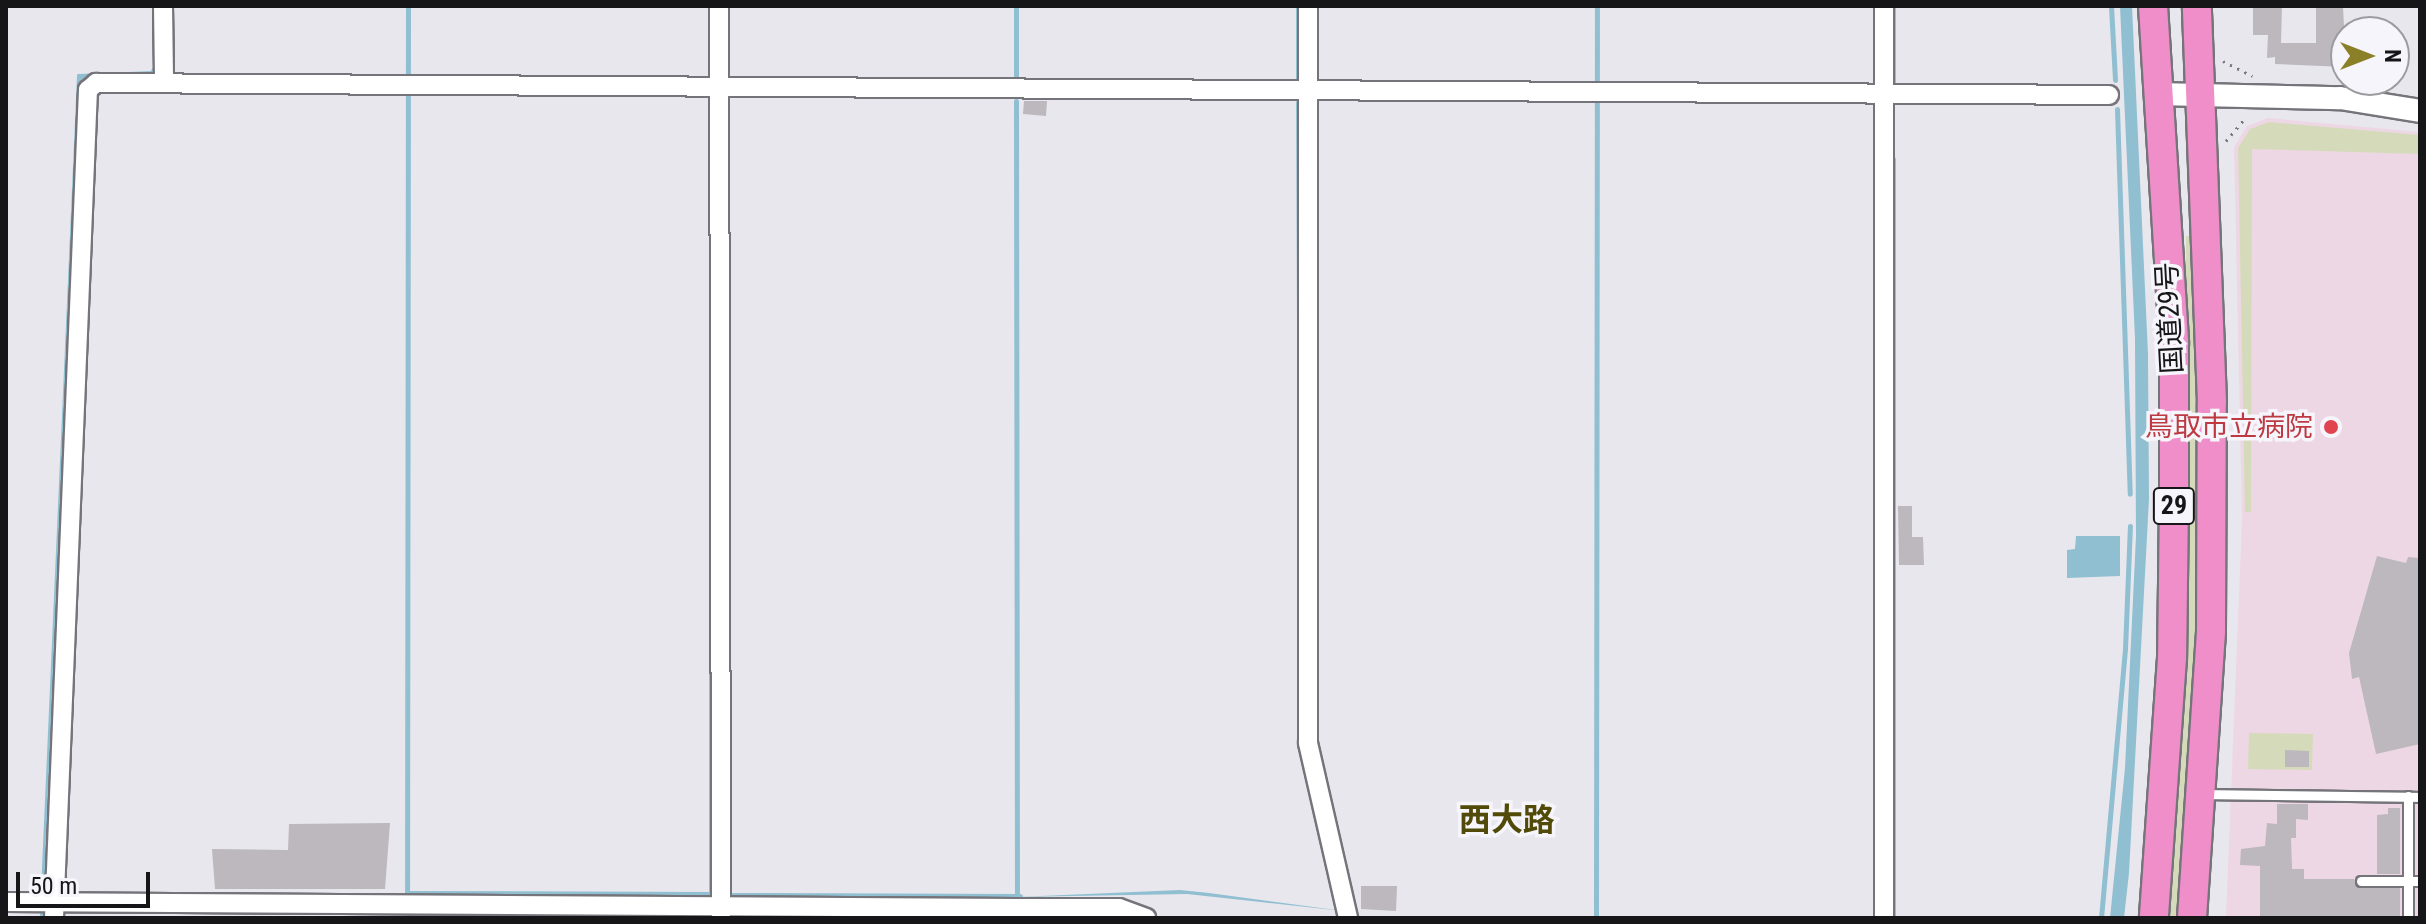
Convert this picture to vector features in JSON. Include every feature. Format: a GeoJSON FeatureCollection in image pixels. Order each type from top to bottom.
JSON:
{"type":"FeatureCollection","features":[{"type":"Feature","properties":{"kind":"highway","name":"国道29号"},"geometry":{"type":"LineString","coordinates":[[2153,6],[2174,343],[2172,658],[2154,918]]}},
{"type":"Feature","properties":{"kind":"highway","name":"国道29号"},"geometry":{"type":"LineString","coordinates":[[2192,918],[2204,794],[2212,402],[2197,6]]}},
{"type":"Feature","properties":{"kind":"street"},"geometry":{"type":"LineString","coordinates":[[163,6],[164,81]]}},
{"type":"Feature","properties":{"kind":"street"},"geometry":{"type":"LineString","coordinates":[[719,6],[721,912]]}},
{"type":"Feature","properties":{"kind":"street"},"geometry":{"type":"LineString","coordinates":[[1308,6],[1308,743],[1348,918]]}},
{"type":"Feature","properties":{"kind":"street"},"geometry":{"type":"LineString","coordinates":[[1884,6],[1884,918]]}},
{"type":"Feature","properties":{"kind":"street"},"geometry":{"type":"LineString","coordinates":[[54,911],[88,90],[96,83],[164,81],[719,88],[2109,95]]}},
{"type":"Feature","properties":{"kind":"street"},"geometry":{"type":"LineString","coordinates":[[2157,94],[2340,98],[2420,111]]}},
{"type":"Feature","properties":{"kind":"street"},"geometry":{"type":"LineString","coordinates":[[6,902],[54,911],[1011,913],[1119,908],[1146,918]]}},
{"type":"Feature","properties":{"kind":"lane"},"geometry":{"type":"LineString","coordinates":[[2204,794],[2420,797]]}},
{"type":"Feature","properties":{"kind":"lane"},"geometry":{"type":"LineString","coordinates":[[2408,796],[2408,918]]}},
{"type":"Feature","properties":{"kind":"lane"},"geometry":{"type":"LineString","coordinates":[[2361,881],[2420,881]]}},
{"type":"Feature","properties":{"kind":"path"},"geometry":{"type":"LineString","coordinates":[[2220,52],[2230,67],[2260,79]]}},
{"type":"Feature","properties":{"kind":"path"},"geometry":{"type":"LineString","coordinates":[[2226,149],[2226,139],[2239,119],[2251,116]]}},
{"type":"Feature","properties":{"kind":"shaded area","name":"鳥取市立病院"},"geometry":{"type":"Polygon","coordinates":[[[2268,118],[2420,132],[2420,918],[2226,918],[2242,519],[2234,147],[2247,126],[2268,118]]]}},
{"type":"Feature","properties":{"kind":"green space"},"geometry":{"type":"Polygon","coordinates":[[[2269,122],[2420,135],[2420,154],[2252,149],[2251,512],[2245,512],[2238,148],[2250,129],[2269,122]]]}},
{"type":"Feature","properties":{"kind":"green space"},"geometry":{"type":"Polygon","coordinates":[[[2186,236],[2193,236],[2200,298],[2201,574],[2182,918],[2166,918],[2187,572],[2186,236]]]}},
{"type":"Feature","properties":{"kind":"green space"},"geometry":{"type":"Polygon","coordinates":[[[2249,733],[2313,734],[2312,770],[2248,769],[2249,733]]]}},
{"type":"Feature","properties":{"kind":"water"},"geometry":{"type":"Polygon","coordinates":[[[2120,6],[2132,6],[2148,354],[2149,499],[2129,873],[2124,918],[2110,918],[2125,768],[2136,536],[2135,339],[2120,6]]]}},
{"type":"Feature","properties":{"kind":"water"},"geometry":{"type":"Polygon","coordinates":[[[2076,536],[2120,536],[2120,576],[2067,578],[2067,550],[2075,549],[2076,536]]]}},
{"type":"Feature","properties":{"kind":"water"},"geometry":{"type":"Polygon","coordinates":[[[1180,890],[1343,911],[1187,894],[1017,897],[1180,890]]]}},
{"type":"Feature","properties":{"kind":"building"},"geometry":{"type":"Polygon","coordinates":[[[2253,6],[2282,6],[2281,43],[2316,43],[2316,6],[2343,6],[2343,16],[2330,16],[2330,66],[2275,64],[2275,57],[2267,58],[2268,35],[2253,35],[2253,6]]]}},
{"type":"Feature","properties":{"kind":"building"},"geometry":{"type":"Polygon","coordinates":[[[1024,101],[1047,101],[1046,116],[1023,114],[1024,101]]]}},
{"type":"Feature","properties":{"kind":"building"},"geometry":{"type":"Polygon","coordinates":[[[1898,506],[1912,506],[1912,537],[1923,537],[1924,565],[1899,565],[1898,506]]]}},
{"type":"Feature","properties":{"kind":"building"},"geometry":{"type":"Polygon","coordinates":[[[2377,556],[2406,563],[2408,557],[2420,558],[2420,744],[2376,754],[2359,677],[2352,679],[2349,653],[2377,556]]]}},
{"type":"Feature","properties":{"kind":"building"},"geometry":{"type":"Polygon","coordinates":[[[2285,750],[2309,751],[2309,767],[2285,767],[2285,750]]]}},
{"type":"Feature","properties":{"kind":"building"},"geometry":{"type":"Polygon","coordinates":[[[2277,804],[2308,804],[2308,820],[2296,819],[2296,838],[2291,838],[2292,869],[2304,869],[2304,879],[2354,879],[2360,888],[2400,888],[2400,918],[2260,918],[2260,866],[2240,865],[2241,849],[2265,846],[2267,823],[2277,824],[2277,804]]]}},
{"type":"Feature","properties":{"kind":"building"},"geometry":{"type":"Polygon","coordinates":[[[2388,808],[2400,808],[2400,874],[2377,874],[2377,815],[2388,814],[2388,808]]]}},
{"type":"Feature","properties":{"kind":"building"},"geometry":{"type":"Polygon","coordinates":[[[390,823],[385,889],[215,889],[212,849],[288,850],[289,824],[390,823]]]}},
{"type":"Feature","properties":{"kind":"building"},"geometry":{"type":"Polygon","coordinates":[[[1361,886],[1397,886],[1396,911],[1361,909],[1361,886]]]}},
{"type":"Feature","properties":{"kind":"waterway"},"geometry":{"type":"LineString","coordinates":[[408,6],[407,893],[711,894],[711,510]]}},
{"type":"Feature","properties":{"kind":"waterway"},"geometry":{"type":"LineString","coordinates":[[1016,6],[1016,82]]}},
{"type":"Feature","properties":{"kind":"waterway"},"geometry":{"type":"LineString","coordinates":[[1298,6],[1298,79]]}},
{"type":"Feature","properties":{"kind":"waterway"},"geometry":{"type":"LineString","coordinates":[[1596,918],[1597,6]]}},
{"type":"Feature","properties":{"kind":"waterway"},"geometry":{"type":"LineString","coordinates":[[1893,6],[1893,85]]}},
{"type":"Feature","properties":{"kind":"waterway"},"geometry":{"type":"LineString","coordinates":[[2111,6],[2115,80]]}},
{"type":"Feature","properties":{"kind":"waterway"},"geometry":{"type":"LineString","coordinates":[[710,43],[710,75]]}},
{"type":"Feature","properties":{"kind":"waterway"},"geometry":{"type":"LineString","coordinates":[[43,890],[79,76],[152,73],[157,63]]}},
{"type":"Feature","properties":{"kind":"waterway"},"geometry":{"type":"LineString","coordinates":[[1016,101],[1017,896]]}},
{"type":"Feature","properties":{"kind":"waterway"},"geometry":{"type":"LineString","coordinates":[[1298,102],[1301,753]]}},
{"type":"Feature","properties":{"kind":"waterway"},"geometry":{"type":"LineString","coordinates":[[2117,109],[2130,494]]}},
{"type":"Feature","properties":{"kind":"waterway"},"geometry":{"type":"LineString","coordinates":[[1893,159],[1893,503]]}},
{"type":"Feature","properties":{"kind":"waterway"},"geometry":{"type":"LineString","coordinates":[[1893,505],[1893,918]]}},
{"type":"Feature","properties":{"kind":"waterway"},"geometry":{"type":"LineString","coordinates":[[2101,918],[2125,649],[2130,526]]}},
{"type":"Feature","properties":{"kind":"waterway"},"geometry":{"type":"LineString","coordinates":[[733,895],[1020,896]]}},
{"type":"Feature","properties":{"kind":"waterway"},"geometry":{"type":"LineString","coordinates":[[42,913],[42,918]]}},
{"type":"Feature","properties":{"kind":"place","name":"鳥取市立病院"},"geometry":{"type":"Point","coordinates":[2331,427]}},
{"type":"Feature","properties":{"kind":"district","name":"西大路"},"geometry":{"type":"Point","coordinates":[1507,820]}}]}
